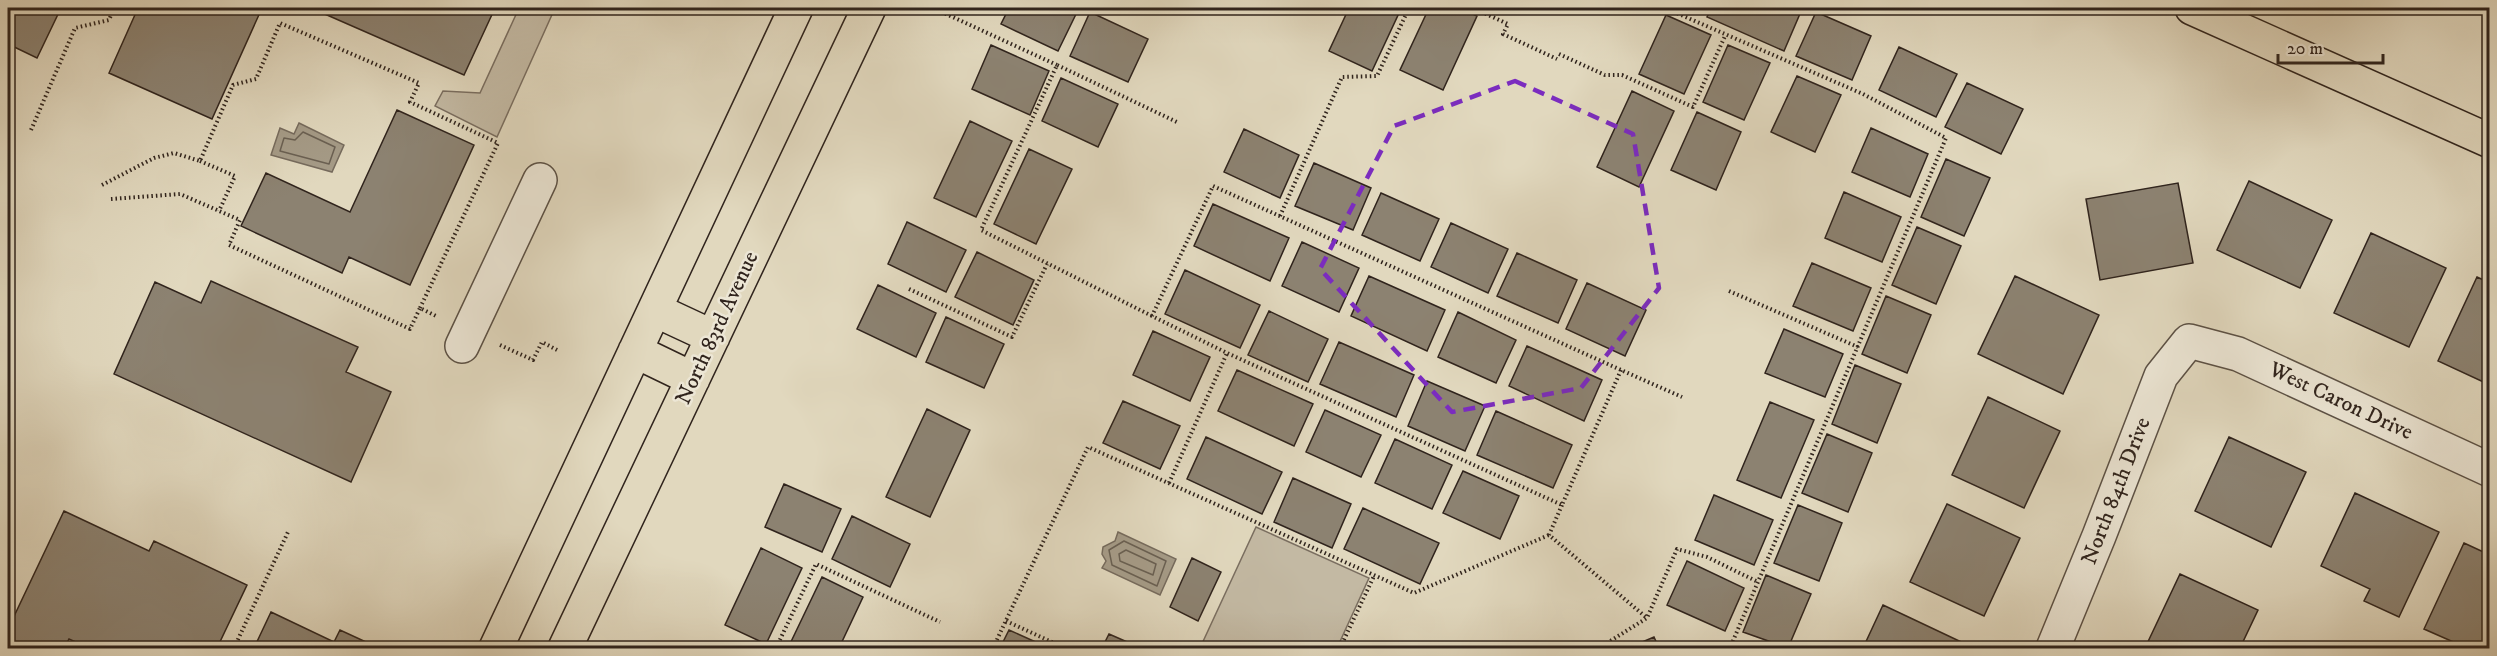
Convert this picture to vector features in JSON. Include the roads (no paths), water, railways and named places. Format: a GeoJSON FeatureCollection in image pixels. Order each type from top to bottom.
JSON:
{"type":"FeatureCollection","features":[{"type":"Feature","properties":{"kind":"main road"},"geometry":{"type":"LineString","coordinates":[[496,648],[796,8]]}},
{"type":"Feature","properties":{"kind":"main road","name":"North 83rd Avenue"},"geometry":{"type":"LineString","coordinates":[[565,648],[869,8]]}},
{"type":"Feature","properties":{"kind":"main road"},"geometry":{"type":"LineString","coordinates":[[2192,8],[2490,141]]}},
{"type":"Feature","properties":{"kind":"main road"},"geometry":{"type":"LineString","coordinates":[[655,310],[713,337]]}},
{"type":"Feature","properties":{"kind":"main road"},"geometry":{"type":"LineString","coordinates":[[635,351],[693,379]]}},
{"type":"Feature","properties":{"kind":"street"},"geometry":{"type":"LineString","coordinates":[[465,338],[540,180]]}},
{"type":"Feature","properties":{"kind":"street","name":"West Caron Drive"},"geometry":{"type":"LineString","coordinates":[[2190,341],[2238,354],[2490,470]]}},
{"type":"Feature","properties":{"kind":"street","name":"North 84th Drive"},"geometry":{"type":"LineString","coordinates":[[2053,648],[2100,536],[2160,376],[2190,341]]}},
{"type":"Feature","properties":{"kind":"water"},"geometry":{"type":"Polygon","coordinates":[[[299,123],[344,145],[332,172],[271,155],[280,128],[294,134],[299,123]]]}},
{"type":"Feature","properties":{"kind":"water"},"geometry":{"type":"Polygon","coordinates":[[[1118,532],[1176,559],[1160,595],[1102,568],[1106,561],[1102,554],[1103,547],[1115,541],[1118,532]]]}}]}
